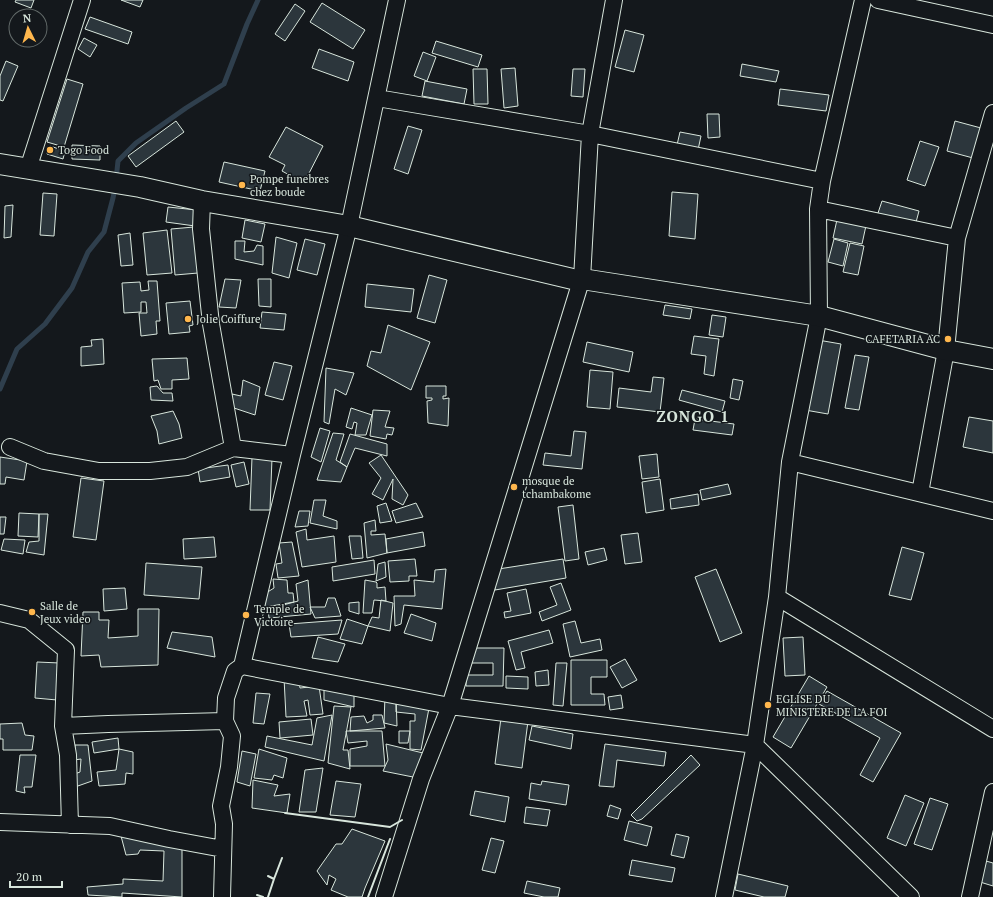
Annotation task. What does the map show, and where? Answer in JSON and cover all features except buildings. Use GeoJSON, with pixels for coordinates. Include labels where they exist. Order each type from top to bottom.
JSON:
{"type":"FeatureCollection","features":[{"type":"Feature","properties":{"kind":"street"},"geometry":{"type":"LineString","coordinates":[[28,169],[82,0]]}},
{"type":"Feature","properties":{"kind":"street"},"geometry":{"type":"LineString","coordinates":[[222,897],[224,824],[221,806],[229,767],[232,736],[225,721],[226,698],[235,671],[242,666],[292,455],[349,226],[397,0]]}},
{"type":"Feature","properties":{"kind":"street"},"geometry":{"type":"LineString","coordinates":[[384,897],[421,779],[450,706],[581,280],[590,134],[614,0]]}},
{"type":"Feature","properties":{"kind":"street"},"geometry":{"type":"LineString","coordinates":[[724,897],[755,745],[777,597],[790,462],[819,316],[818,209],[822,181],[863,0]]}},
{"type":"Feature","properties":{"kind":"street"},"geometry":{"type":"LineString","coordinates":[[878,0],[993,25]]}},
{"type":"Feature","properties":{"kind":"street"},"geometry":{"type":"LineString","coordinates":[[377,98],[590,134],[822,181]]}},
{"type":"Feature","properties":{"kind":"street"},"geometry":{"type":"LineString","coordinates":[[920,493],[946,350],[957,238],[993,113]]}},
{"type":"Feature","properties":{"kind":"street"},"geometry":{"type":"LineString","coordinates":[[0,164],[140,187],[202,200],[349,226],[581,280],[819,316],[946,350],[993,359]]}},
{"type":"Feature","properties":{"kind":"street"},"geometry":{"type":"LineString","coordinates":[[202,200],[201,229],[211,324],[233,448]]}},
{"type":"Feature","properties":{"kind":"street"},"geometry":{"type":"LineString","coordinates":[[818,209],[957,238]]}},
{"type":"Feature","properties":{"kind":"street"},"geometry":{"type":"LineString","coordinates":[[10,447],[44,461],[99,471],[150,471],[187,467],[233,448],[292,455]]}},
{"type":"Feature","properties":{"kind":"street"},"geometry":{"type":"LineString","coordinates":[[790,462],[993,511]]}},
{"type":"Feature","properties":{"kind":"street"},"geometry":{"type":"LineString","coordinates":[[777,597],[993,730]]}},
{"type":"Feature","properties":{"kind":"street"},"geometry":{"type":"LineString","coordinates":[[0,613],[29,620],[66,650],[64,726],[68,755],[70,825]]}},
{"type":"Feature","properties":{"kind":"street"},"geometry":{"type":"LineString","coordinates":[[242,666],[450,706],[755,745],[911,897]]}},
{"type":"Feature","properties":{"kind":"street"},"geometry":{"type":"LineString","coordinates":[[64,726],[225,721]]}},
{"type":"Feature","properties":{"kind":"street"},"geometry":{"type":"LineString","coordinates":[[970,897],[993,792]]}},
{"type":"Feature","properties":{"kind":"street"},"geometry":{"type":"LineString","coordinates":[[0,822],[110,826],[224,849]]}},
{"type":"Feature","properties":{"kind":"waterway"},"geometry":{"type":"LineString","coordinates":[[116,180],[118,161],[136,143],[186,108],[224,84],[258,0]]}},
{"type":"Feature","properties":{"kind":"waterway"},"geometry":{"type":"LineString","coordinates":[[0,389],[17,349],[45,324],[72,288],[88,252],[104,232],[115,188]]}},
{"type":"Feature","properties":{"kind":"wall"},"geometry":{"type":"LineString","coordinates":[[285,813],[390,827],[402,820]]}},
{"type":"Feature","properties":{"kind":"wall"},"geometry":{"type":"LineString","coordinates":[[368,897],[390,839]]}},
{"type":"Feature","properties":{"kind":"wall"},"geometry":{"type":"LineString","coordinates":[[268,876],[274,879],[282,858]]}},
{"type":"Feature","properties":{"kind":"wall"},"geometry":{"type":"LineString","coordinates":[[268,897],[274,879]]}},
{"type":"Feature","properties":{"kind":"wall"},"geometry":{"type":"LineString","coordinates":[[257,895],[263,897]]}},
{"type":"Feature","properties":{"kind":"place","name":"Togo Food"},"geometry":{"type":"Point","coordinates":[50,150]}},
{"type":"Feature","properties":{"kind":"place","name":"Pompe funebres chez boude"},"geometry":{"type":"Point","coordinates":[242,185]}},
{"type":"Feature","properties":{"kind":"place","name":"Jolie Coiffure"},"geometry":{"type":"Point","coordinates":[188,319]}},
{"type":"Feature","properties":{"kind":"place","name":"CAFETARIA AC"},"geometry":{"type":"Point","coordinates":[948,339]}},
{"type":"Feature","properties":{"kind":"place","name":"mosque de tchambakome"},"geometry":{"type":"Point","coordinates":[514,487]}},
{"type":"Feature","properties":{"kind":"place","name":"Salle de Jeux video"},"geometry":{"type":"Point","coordinates":[32,612]}},
{"type":"Feature","properties":{"kind":"place","name":"Temple de Victoire"},"geometry":{"type":"Point","coordinates":[246,615]}},
{"type":"Feature","properties":{"kind":"place","name":"EGLISE DU MINISTERE DE LA FOI"},"geometry":{"type":"Point","coordinates":[768,705]}},
{"type":"Feature","properties":{"kind":"district","name":"ZONGO 1"},"geometry":{"type":"Point","coordinates":[693,417]}}]}
